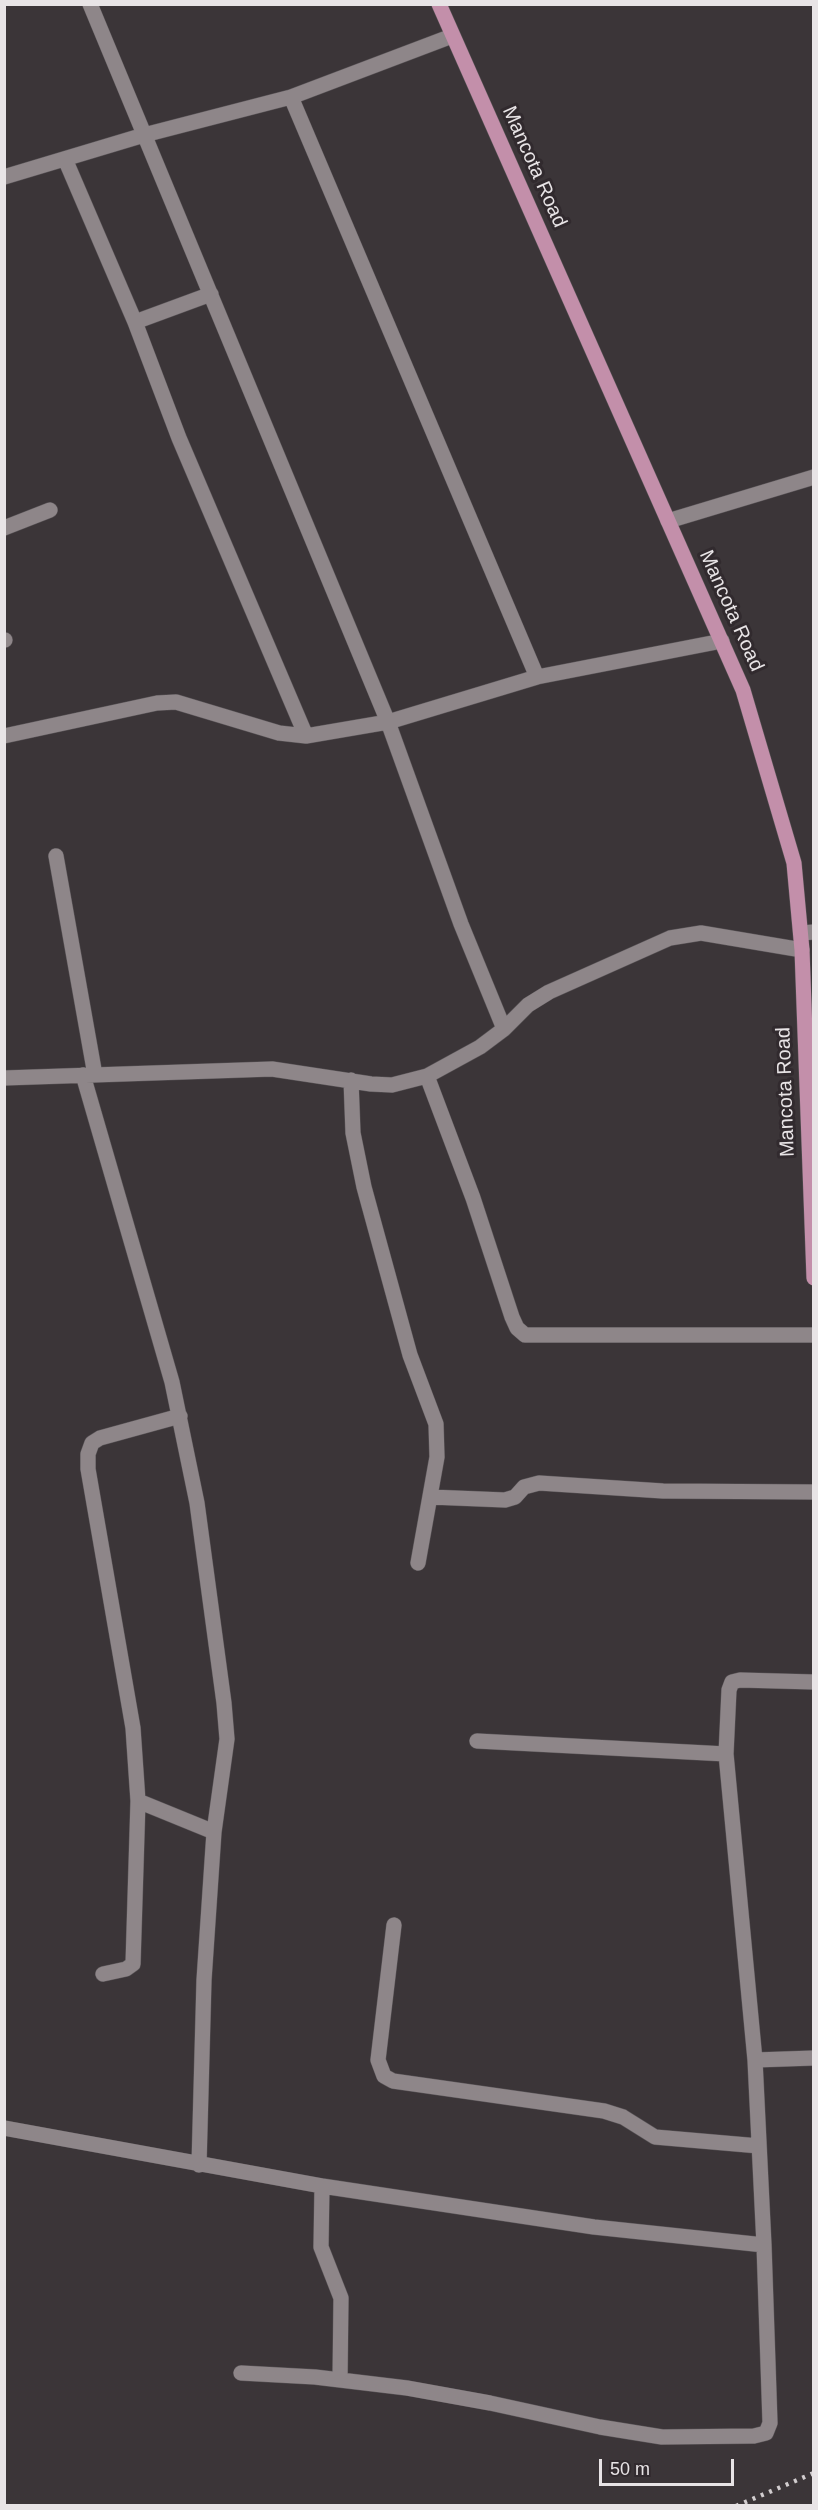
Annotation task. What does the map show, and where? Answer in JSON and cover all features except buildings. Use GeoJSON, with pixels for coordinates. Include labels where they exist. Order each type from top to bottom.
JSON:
{"type":"FeatureCollection","features":[{"type":"Feature","properties":{"kind":"main road","name":"Mancota Road"},"geometry":{"type":"LineString","coordinates":[[439,4],[743,690],[794,864],[807,933],[802,950],[813,1275]]}},
{"type":"Feature","properties":{"kind":"street"},"geometry":{"type":"LineString","coordinates":[[90,4],[388,722],[461,924],[504,1029]]}},
{"type":"Feature","properties":{"kind":"street"},"geometry":{"type":"LineString","coordinates":[[4,177],[144,135],[291,97],[452,36]]}},
{"type":"Feature","properties":{"kind":"street"},"geometry":{"type":"LineString","coordinates":[[291,97],[537,677]]}},
{"type":"Feature","properties":{"kind":"street"},"geometry":{"type":"LineString","coordinates":[[65,159],[135,322],[179,438],[306,736]]}},
{"type":"Feature","properties":{"kind":"street"},"geometry":{"type":"LineString","coordinates":[[135,322],[211,294]]}},
{"type":"Feature","properties":{"kind":"street"},"geometry":{"type":"LineString","coordinates":[[668,521],[813,477]]}},
{"type":"Feature","properties":{"kind":"street"},"geometry":{"type":"LineString","coordinates":[[4,528],[50,510]]}},
{"type":"Feature","properties":{"kind":"street"},"geometry":{"type":"LineString","coordinates":[[4,736],[157,703],[176,702],[193,705],[279,733],[306,736],[388,722],[537,677],[722,641]]}},
{"type":"Feature","properties":{"kind":"street"},"geometry":{"type":"LineString","coordinates":[[56,856],[89,1075],[180,1416],[197,1503],[224,1703],[227,1739],[214,1832],[204,1980],[199,2165]]}},
{"type":"Feature","properties":{"kind":"street"},"geometry":{"type":"LineString","coordinates":[[4,1078],[272,1069],[392,1084],[427,1076],[480,1047],[504,1029],[528,1005],[549,992],[670,938],[701,933],[802,950]]}},
{"type":"Feature","properties":{"kind":"street"},"geometry":{"type":"LineString","coordinates":[[427,1076],[473,1198],[512,1317],[517,1328],[525,1335],[813,1335]]}},
{"type":"Feature","properties":{"kind":"street"},"geometry":{"type":"LineString","coordinates":[[351,1080],[353,1133],[364,1187],[410,1355],[436,1424],[438,1457],[418,1563]]}},
{"type":"Feature","properties":{"kind":"street"},"geometry":{"type":"LineString","coordinates":[[103,1974],[126,1969],[133,1964],[138,1801],[133,1728],[88,1468],[88,1454],[92,1443],[100,1438],[180,1416]]}},
{"type":"Feature","properties":{"kind":"street"},"geometry":{"type":"LineString","coordinates":[[430,1497],[505,1500],[514,1497],[524,1487],[539,1483],[663,1491],[813,1491]]}},
{"type":"Feature","properties":{"kind":"street"},"geometry":{"type":"LineString","coordinates":[[241,2373],[340,2380],[417,2390],[600,2427],[662,2437],[754,2436],[766,2433],[770,2423],[755,2060],[726,1754],[729,1690],[732,1683],[740,1680],[813,1682]]}},
{"type":"Feature","properties":{"kind":"street"},"geometry":{"type":"LineString","coordinates":[[477,1741],[726,1754]]}},
{"type":"Feature","properties":{"kind":"street"},"geometry":{"type":"LineString","coordinates":[[138,1801],[214,1832]]}},
{"type":"Feature","properties":{"kind":"street"},"geometry":{"type":"LineString","coordinates":[[394,1925],[378,2060],[384,2076],[393,2081],[604,2111],[622,2117],[655,2137],[759,2146]]}},
{"type":"Feature","properties":{"kind":"street"},"geometry":{"type":"LineString","coordinates":[[755,2060],[813,2058]]}},
{"type":"Feature","properties":{"kind":"street"},"geometry":{"type":"LineString","coordinates":[[4,2128],[322,2186],[594,2227],[764,2245]]}},
{"type":"Feature","properties":{"kind":"street"},"geometry":{"type":"LineString","coordinates":[[322,2186],[321,2247],[341,2298],[340,2380]]}},
{"type":"Feature","properties":{"kind":"railway"},"geometry":{"type":"LineString","coordinates":[[736,2506],[814,2473]]}}]}
